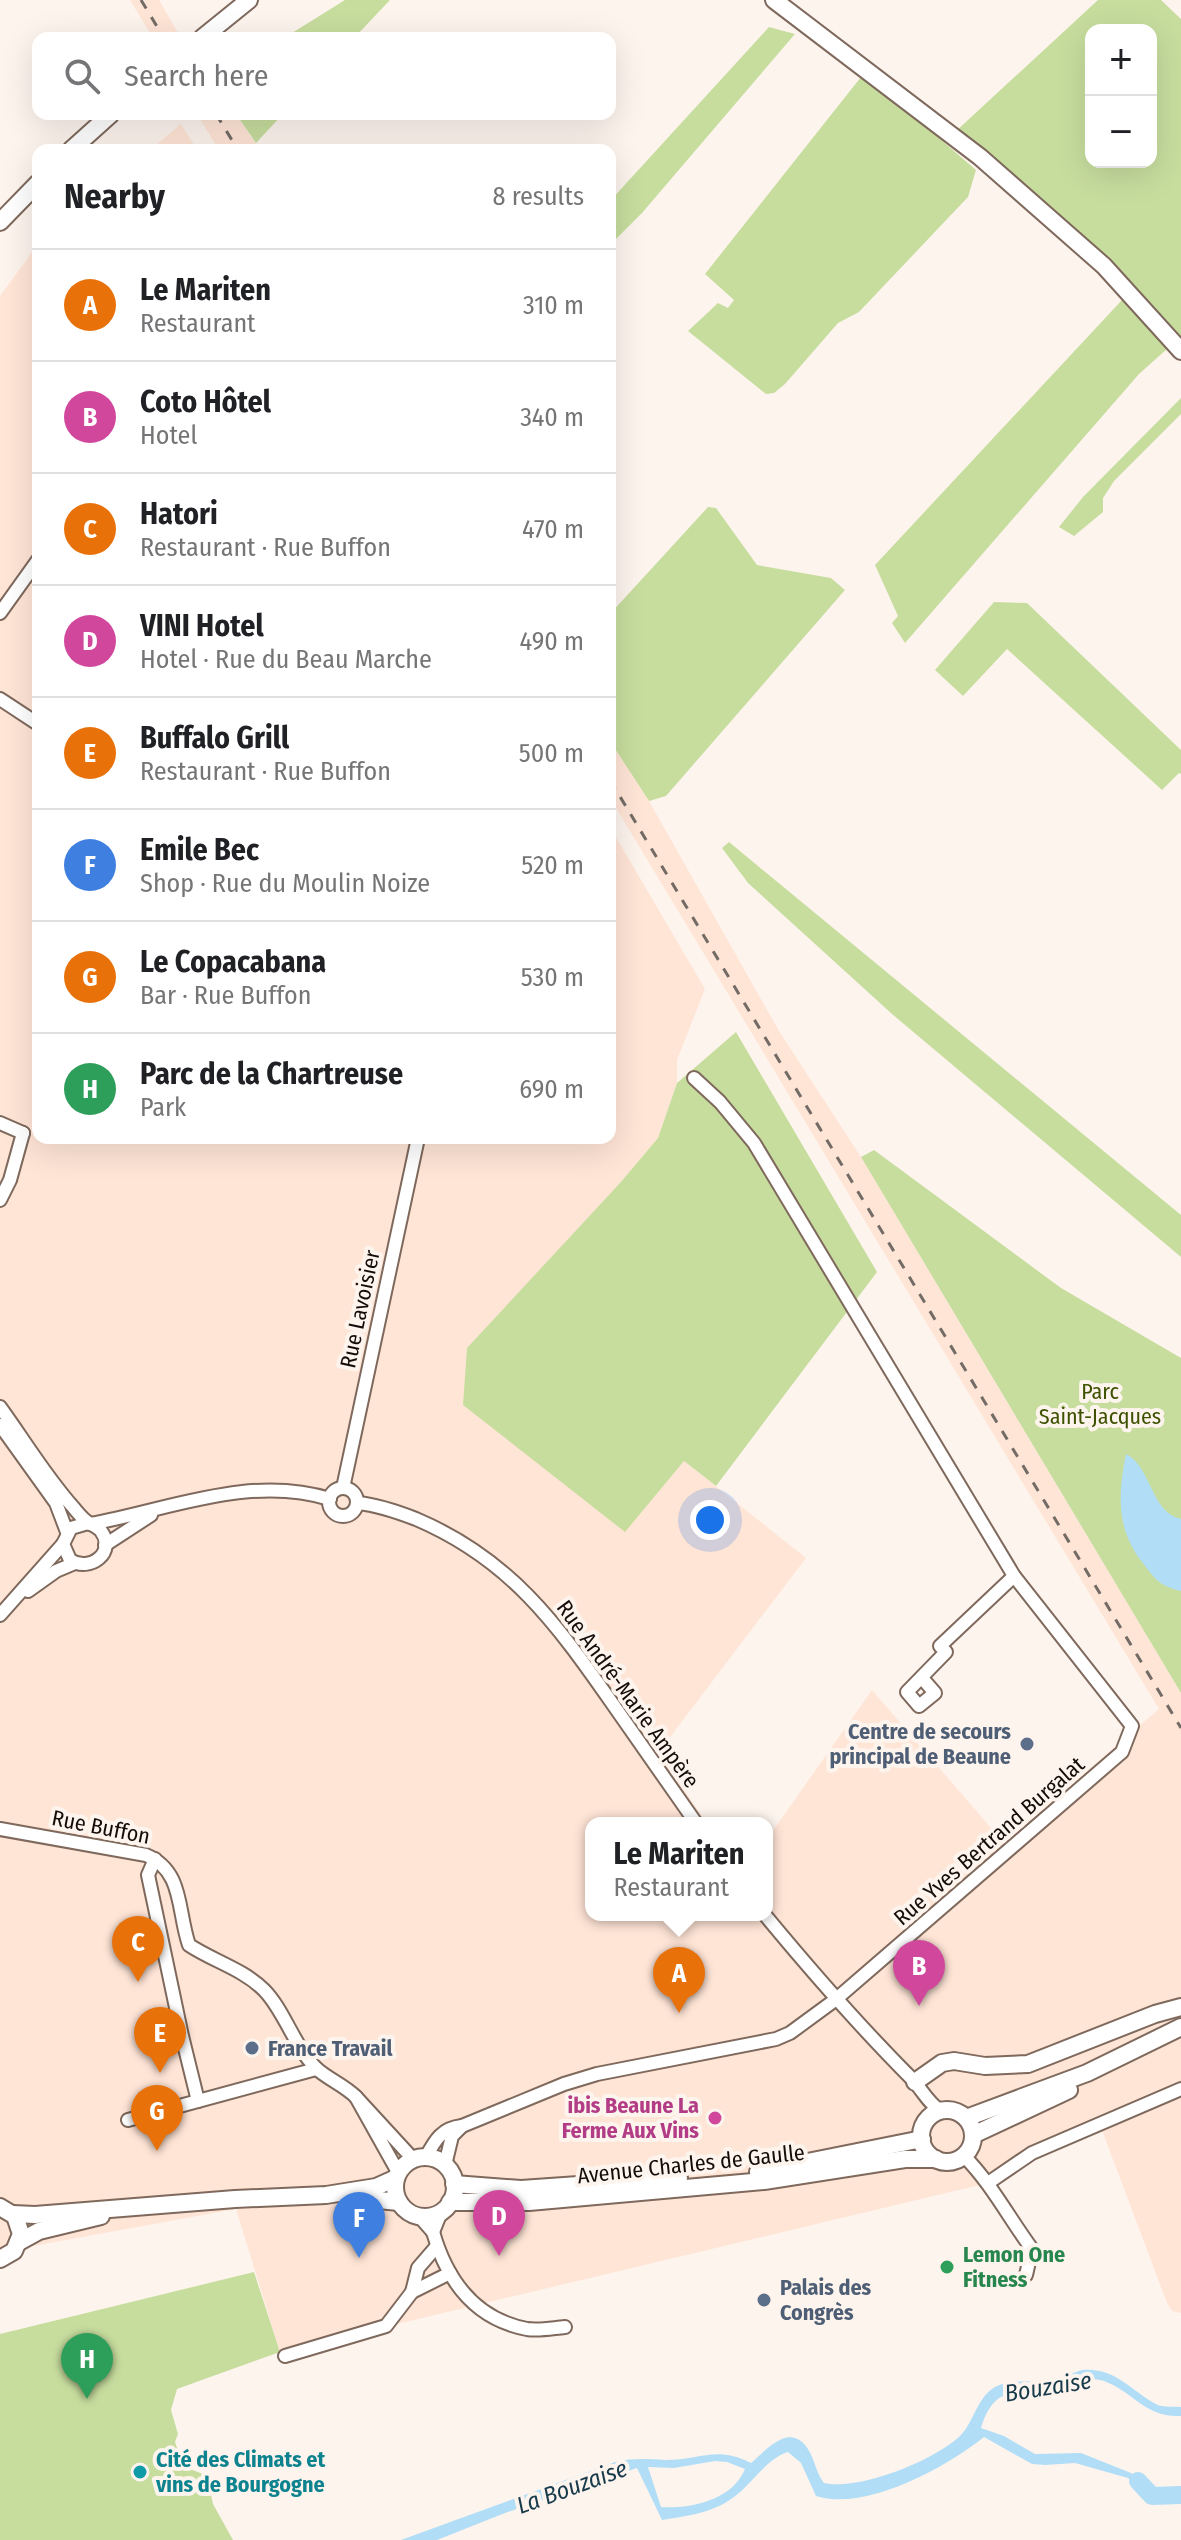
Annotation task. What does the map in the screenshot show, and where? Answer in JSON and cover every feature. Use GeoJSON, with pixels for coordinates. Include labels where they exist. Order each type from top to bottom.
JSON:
{"type":"FeatureCollection","features":[{"type":"Feature","properties":{"kind":"main road"},"geometry":{"type":"LineString","coordinates":[[210,32],[249,0]]}},
{"type":"Feature","properties":{"kind":"main road"},"geometry":{"type":"LineString","coordinates":[[211,32],[260,0]]}},
{"type":"Feature","properties":{"kind":"main road"},"geometry":{"type":"LineString","coordinates":[[774,0],[924,112],[991,167],[1104,266],[1181,351]]}},
{"type":"Feature","properties":{"kind":"main road"},"geometry":{"type":"LineString","coordinates":[[78,144],[104,120]]}},
{"type":"Feature","properties":{"kind":"main road"},"geometry":{"type":"LineString","coordinates":[[0,222],[32,189]]}},
{"type":"Feature","properties":{"kind":"main road"},"geometry":{"type":"LineString","coordinates":[[915,2082],[942,2063],[954,2061],[985,2066],[1028,2064],[1143,2018],[1181,2007]]}},
{"type":"Feature","properties":{"kind":"main road"},"geometry":{"type":"LineString","coordinates":[[966,2118],[1087,2073],[1181,2030]]}},
{"type":"Feature","properties":{"kind":"main road"},"geometry":{"type":"LineString","coordinates":[[973,2135],[1097,2077],[1181,2030]]}},
{"type":"Feature","properties":{"kind":"main road"},"geometry":{"type":"LineString","coordinates":[[936,2159],[929,2154],[922,2131],[928,2118],[941,2111],[959,2113],[966,2118],[973,2135],[964,2156]]}},
{"type":"Feature","properties":{"kind":"main road","name":"Avenue Charles de Gaulle"},"geometry":{"type":"LineString","coordinates":[[454,2184],[521,2189],[753,2173],[922,2139]]}},
{"type":"Feature","properties":{"kind":"main road","name":"Avenue Charles de Gaulle"},"geometry":{"type":"LineString","coordinates":[[419,2216],[426,2217],[446,2207],[764,2181],[905,2159],[950,2162],[964,2156]]}},
{"type":"Feature","properties":{"kind":"main road"},"geometry":{"type":"LineString","coordinates":[[4,2208],[29,2215],[326,2195],[376,2187],[420,2158],[445,2165],[454,2184],[446,2207]]}},
{"type":"Feature","properties":{"kind":"main road"},"geometry":{"type":"LineString","coordinates":[[397,2175],[395,2186],[399,2202],[404,2209],[419,2216]]}},
{"type":"Feature","properties":{"kind":"main road"},"geometry":{"type":"LineString","coordinates":[[326,2195],[399,2202]]}},
{"type":"Feature","properties":{"kind":"main road"},"geometry":{"type":"LineString","coordinates":[[0,2259],[14,2251],[19,2242],[20,2226],[4,2208]]}},
{"type":"Feature","properties":{"kind":"main road"},"geometry":{"type":"LineString","coordinates":[[19,2242],[39,2231],[122,2209]]}},
{"type":"Feature","properties":{"kind":"street"},"geometry":{"type":"LineString","coordinates":[[0,613],[32,568]]}},
{"type":"Feature","properties":{"kind":"street"},"geometry":{"type":"LineString","coordinates":[[0,699],[32,720]]}},
{"type":"Feature","properties":{"kind":"street"},"geometry":{"type":"LineString","coordinates":[[694,1078],[720,1102],[754,1143],[1014,1576],[940,1646],[946,1652],[922,1678]]}},
{"type":"Feature","properties":{"kind":"street"},"geometry":{"type":"LineString","coordinates":[[0,1123],[23,1133],[32,1130]]}},
{"type":"Feature","properties":{"kind":"street"},"geometry":{"type":"LineString","coordinates":[[0,1200],[10,1180],[23,1133]]}},
{"type":"Feature","properties":{"kind":"street","name":"Rue Lavoisier"},"geometry":{"type":"LineString","coordinates":[[343,1488],[417,1144]]}},
{"type":"Feature","properties":{"kind":"street"},"geometry":{"type":"LineString","coordinates":[[0,1407],[65,1497],[89,1524],[103,1534],[105,1545]]}},
{"type":"Feature","properties":{"kind":"street"},"geometry":{"type":"LineString","coordinates":[[0,1425],[56,1503],[67,1555],[75,1563]]}},
{"type":"Feature","properties":{"kind":"street"},"geometry":{"type":"LineString","coordinates":[[330,1499],[335,1491],[343,1488],[352,1491],[358,1503]]}},
{"type":"Feature","properties":{"kind":"street","name":"Rue André-Marie Ampère"},"geometry":{"type":"LineString","coordinates":[[0,1615],[76,1525],[239,1492],[292,1491],[330,1499],[330,1508],[341,1516],[354,1512],[358,1503],[406,1515],[445,1533],[489,1560],[526,1591],[565,1635],[692,1817]]}},
{"type":"Feature","properties":{"kind":"street","name":"Rue André-Marie Ampère"},"geometry":{"type":"LineString","coordinates":[[15,1599],[56,1571],[75,1563],[94,1563],[102,1556],[105,1545],[161,1509]]}},
{"type":"Feature","properties":{"kind":"street","name":"Rue Yves Bertrand Burgalat"},"geometry":{"type":"LineString","coordinates":[[420,2158],[444,2130],[462,2126],[564,2084],[597,2074],[776,2039],[790,2033],[835,2000],[1122,1752],[1132,1726],[1014,1576]]}},
{"type":"Feature","properties":{"kind":"street","name":"Rue Buffon"},"geometry":{"type":"LineString","coordinates":[[0,1829],[155,1859],[171,1874],[189,1945],[248,1976],[266,1992],[316,2069],[341,2083],[420,2158]]}},
{"type":"Feature","properties":{"kind":"street"},"geometry":{"type":"LineString","coordinates":[[155,1859],[148,1875],[198,2101]]}},
{"type":"Feature","properties":{"kind":"street"},"geometry":{"type":"LineString","coordinates":[[770,1921],[835,2000],[941,2111]]}},
{"type":"Feature","properties":{"kind":"street"},"geometry":{"type":"LineString","coordinates":[[128,2120],[316,2069]]}},
{"type":"Feature","properties":{"kind":"street"},"geometry":{"type":"LineString","coordinates":[[988,2183],[1032,2153],[1181,2089]]}},
{"type":"Feature","properties":{"kind":"street","name":"Rue Buffon"},"geometry":{"type":"LineString","coordinates":[[356,2097],[397,2175]]}},
{"type":"Feature","properties":{"kind":"street"},"geometry":{"type":"LineString","coordinates":[[445,2165],[452,2136],[462,2126]]}},
{"type":"Feature","properties":{"kind":"street"},"geometry":{"type":"LineString","coordinates":[[964,2156],[988,2183],[1032,2249],[1026,2275]]}},
{"type":"Feature","properties":{"kind":"street"},"geometry":{"type":"LineString","coordinates":[[433,2232],[446,2207]]}},
{"type":"Feature","properties":{"kind":"street"},"geometry":{"type":"LineString","coordinates":[[419,2216],[433,2232],[462,2293],[491,2317],[529,2330],[565,2327]]}},
{"type":"Feature","properties":{"kind":"street"},"geometry":{"type":"LineString","coordinates":[[412,2292],[418,2268],[437,2246]]}},
{"type":"Feature","properties":{"kind":"street"},"geometry":{"type":"LineString","coordinates":[[285,2356],[386,2326],[412,2292],[447,2267]]}},
{"type":"Feature","properties":{"kind":"shaded area"},"geometry":{"type":"Polygon","coordinates":[[[130,0],[159,0],[178,32],[149,32],[130,0]]]}},
{"type":"Feature","properties":{"kind":"shaded area"},"geometry":{"type":"Polygon","coordinates":[[[201,120],[240,120],[256,144],[215,144],[201,120]]]}},
{"type":"Feature","properties":{"kind":"shaded area"},"geometry":{"type":"Polygon","coordinates":[[[181,124],[193,144],[157,144],[181,124]]]}},
{"type":"Feature","properties":{"kind":"shaded area"},"geometry":{"type":"Polygon","coordinates":[[[32,252],[32,1144],[616,1144],[616,837],[705,989],[677,1060],[677,1083],[658,1138],[620,1183],[625,1531],[684,1461],[806,1558],[658,1753],[703,1817],[585,1817],[585,1921],[773,1921],[773,1830],[872,1690],[1004,1843],[1159,1709],[616,808],[616,750],[649,801],[779,1031],[861,1157],[1181,1693],[1181,2313],[1172,2311],[1167,2303],[1100,2125],[1032,2153],[988,2183],[280,2352],[236,2209],[0,2252],[0,296],[32,252]]]}},
{"type":"Feature","properties":{"kind":"green space"},"geometry":{"type":"Polygon","coordinates":[[[345,0],[390,0],[360,32],[294,32],[345,0]]]}},
{"type":"Feature","properties":{"kind":"green space"},"geometry":{"type":"Polygon","coordinates":[[[1098,0],[1161,0],[1181,19],[1181,343],[955,132],[1098,0]]]}},
{"type":"Feature","properties":{"kind":"green space"},"geometry":{"type":"Polygon","coordinates":[[[769,27],[795,34],[642,213],[616,239],[616,194],[769,27]]]}},
{"type":"Feature","properties":{"kind":"green space"},"geometry":{"type":"Polygon","coordinates":[[[861,77],[902,106],[976,170],[968,197],[859,312],[838,323],[785,384],[774,393],[766,394],[688,331],[718,303],[728,308],[734,300],[705,274],[861,77]]]}},
{"type":"Feature","properties":{"kind":"green space"},"geometry":{"type":"Polygon","coordinates":[[[240,120],[277,120],[256,143],[240,120]]]}},
{"type":"Feature","properties":{"kind":"green space"},"geometry":{"type":"Polygon","coordinates":[[[1122,300],[1167,349],[1139,374],[905,643],[892,623],[898,616],[875,565],[1122,300]]]}},
{"type":"Feature","properties":{"kind":"green space"},"geometry":{"type":"Polygon","coordinates":[[[1181,398],[1181,414],[1114,481],[1103,498],[1103,512],[1074,536],[1059,527],[1083,497],[1181,398]]]}},
{"type":"Feature","properties":{"kind":"green space"},"geometry":{"type":"Polygon","coordinates":[[[708,507],[716,508],[757,565],[831,578],[845,590],[666,796],[649,801],[616,750],[616,607],[708,507]]]}},
{"type":"Feature","properties":{"kind":"green space"},"geometry":{"type":"Polygon","coordinates":[[[994,602],[1027,603],[1181,750],[1181,774],[1162,790],[1007,649],[963,696],[935,670],[994,602]]]}},
{"type":"Feature","properties":{"kind":"green space"},"geometry":{"type":"Polygon","coordinates":[[[729,842],[1181,1215],[1181,1257],[892,1014],[748,883],[722,848],[729,842]]]}},
{"type":"Feature","properties":{"kind":"green space"},"geometry":{"type":"Polygon","coordinates":[[[736,1032],[877,1272],[716,1486],[684,1461],[625,1532],[463,1405],[467,1348],[658,1138],[677,1083],[736,1032]]]}},
{"type":"Feature","properties":{"kind":"green space","name":"Parc Saint-Jacques"},"geometry":{"type":"Polygon","coordinates":[[[874,1150],[1061,1288],[1181,1358],[1181,1693],[861,1157],[874,1150]]]}},
{"type":"Feature","properties":{"kind":"green space"},"geometry":{"type":"Polygon","coordinates":[[[254,2272],[280,2352],[177,2389],[171,2410],[178,2434],[176,2446],[190,2469],[203,2474],[208,2480],[213,2504],[233,2540],[0,2540],[0,2334],[254,2272]]]}},
{"type":"Feature","properties":{"kind":"water"},"geometry":{"type":"Polygon","coordinates":[[[1126,1454],[1135,1460],[1163,1508],[1181,1519],[1181,1591],[1154,1578],[1127,1537],[1121,1510],[1121,1483],[1126,1454]]]}},
{"type":"Feature","properties":{"kind":"water","name":"Bouzaise"},"geometry":{"type":"Polygon","coordinates":[[[1082,2370],[1113,2376],[1158,2405],[1181,2407],[1181,2416],[1158,2413],[1114,2386],[1091,2379],[1056,2389],[1002,2396],[994,2402],[981,2428],[1004,2436],[1035,2454],[1081,2453],[1126,2471],[1138,2476],[1157,2495],[1158,2500],[1149,2497],[1128,2478],[1075,2463],[1032,2464],[984,2437],[928,2473],[858,2498],[816,2496],[801,2463],[788,2452],[766,2465],[741,2492],[726,2502],[690,2515],[662,2520],[637,2468],[437,2540],[401,2540],[615,2462],[718,2454],[751,2463],[771,2445],[786,2438],[801,2441],[808,2449],[824,2483],[839,2484],[876,2478],[916,2463],[949,2445],[961,2435],[987,2394],[999,2385],[1053,2380],[1082,2370]],[[727,2462],[674,2468],[648,2467],[661,2507],[698,2504],[721,2495],[739,2480],[745,2469],[727,2462]]]}},
{"type":"Feature","properties":{"kind":"waterway","name":"La Bouzaise"},"geometry":{"type":"LineString","coordinates":[[1138,2481],[1152,2496],[1181,2495]]}},
{"type":"Feature","properties":{"kind":"railway"},"geometry":{"type":"LineString","coordinates":[[141,0],[160,32]]}},
{"type":"Feature","properties":{"kind":"railway"},"geometry":{"type":"LineString","coordinates":[[220,120],[234,144]]}},
{"type":"Feature","properties":{"kind":"railway"},"geometry":{"type":"LineString","coordinates":[[616,790],[1181,1728]]}},
{"type":"Feature","properties":{"kind":"place","name":"Centre de secours principal de Beaune"},"geometry":{"type":"Point","coordinates":[1027,1744]}},
{"type":"Feature","properties":{"kind":"place","name":"Hatori"},"geometry":{"type":"Point","coordinates":[138,1982]}},
{"type":"Feature","properties":{"kind":"place","name":"Coto Hôtel"},"geometry":{"type":"Point","coordinates":[919,2006]}},
{"type":"Feature","properties":{"kind":"place","name":"Le Mariten"},"geometry":{"type":"Point","coordinates":[679,2013]}},
{"type":"Feature","properties":{"kind":"place","name":"France Travail"},"geometry":{"type":"Point","coordinates":[252,2048]}},
{"type":"Feature","properties":{"kind":"place","name":"Buffalo Grill"},"geometry":{"type":"Point","coordinates":[160,2073]}},
{"type":"Feature","properties":{"kind":"place","name":"ibis Beaune La Ferme Aux Vins"},"geometry":{"type":"Point","coordinates":[715,2118]}},
{"type":"Feature","properties":{"kind":"place","name":"Le Copacabana"},"geometry":{"type":"Point","coordinates":[157,2151]}},
{"type":"Feature","properties":{"kind":"place","name":"VINI Hotel"},"geometry":{"type":"Point","coordinates":[499,2256]}},
{"type":"Feature","properties":{"kind":"place","name":"Emile Bec"},"geometry":{"type":"Point","coordinates":[359,2258]}},
{"type":"Feature","properties":{"kind":"place","name":"Lemon One Fitness"},"geometry":{"type":"Point","coordinates":[947,2267]}},
{"type":"Feature","properties":{"kind":"place","name":"Palais des Congrès"},"geometry":{"type":"Point","coordinates":[764,2300]}},
{"type":"Feature","properties":{"kind":"place","name":"Parc de la Chartreuse"},"geometry":{"type":"Point","coordinates":[87,2399]}},
{"type":"Feature","properties":{"kind":"place","name":"Cité des Climats et vins de Bourgogne"},"geometry":{"type":"Point","coordinates":[140,2472]}}]}
